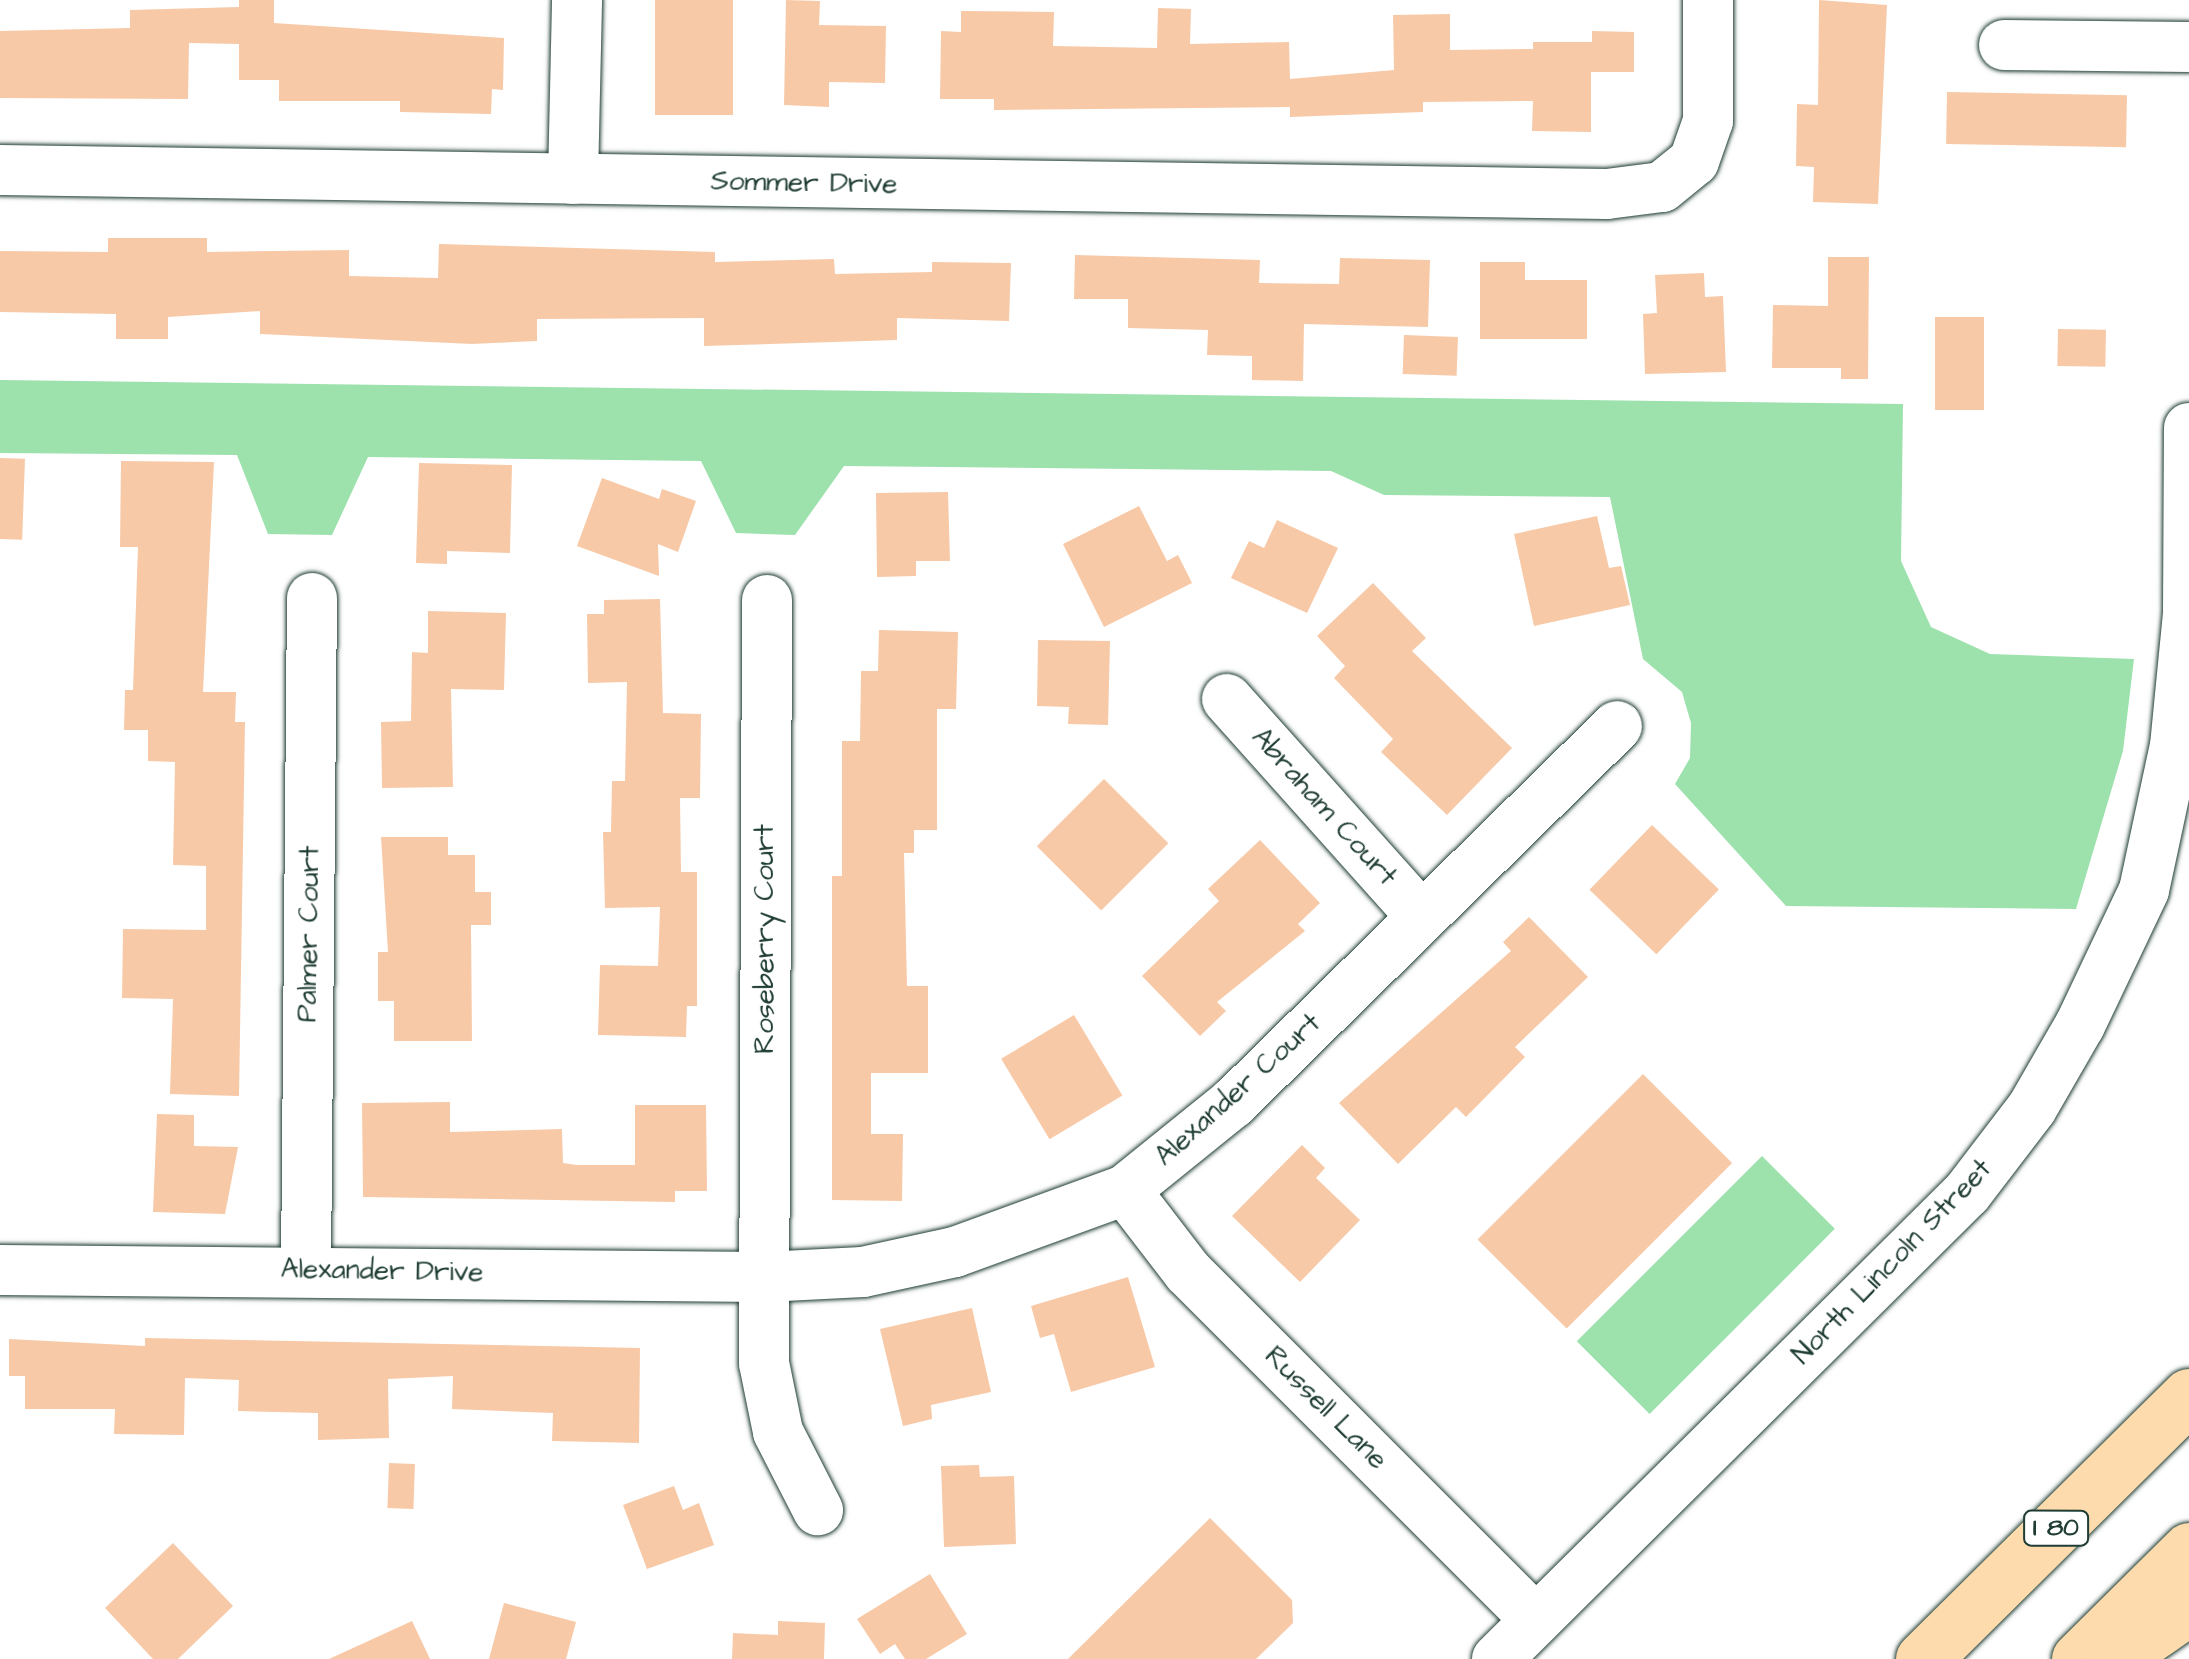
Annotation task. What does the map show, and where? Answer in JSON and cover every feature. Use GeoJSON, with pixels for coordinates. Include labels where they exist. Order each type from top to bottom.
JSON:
{"type":"FeatureCollection","features":[{"type":"Feature","properties":{"kind":"highway","name":"I 80"},"geometry":{"type":"LineString","coordinates":[[1923,1659],[2189,1396]]}},
{"type":"Feature","properties":{"kind":"highway"},"geometry":{"type":"LineString","coordinates":[[2078,1659],[2189,1550]]}},
{"type":"Feature","properties":{"kind":"highway"},"geometry":{"type":"LineString","coordinates":[[2114,1659],[2189,1607]]}},
{"type":"Feature","properties":{"kind":"street"},"geometry":{"type":"LineString","coordinates":[[573,178],[577,0]]}},
{"type":"Feature","properties":{"kind":"street","name":"Sommer Drive"},"geometry":{"type":"LineString","coordinates":[[0,170],[1608,194],[1662,188],[1694,162],[1708,121],[1708,0]]}},
{"type":"Feature","properties":{"kind":"street"},"geometry":{"type":"LineString","coordinates":[[2004,45],[2189,47]]}},
{"type":"Feature","properties":{"kind":"street","name":"North Lincoln Street"},"geometry":{"type":"LineString","coordinates":[[1497,1659],[1966,1193],[2032,1108],[2080,1025],[2144,890],[2175,746],[2188,614],[2189,428]]}},
{"type":"Feature","properties":{"kind":"street","name":"Palmer Court"},"geometry":{"type":"LineString","coordinates":[[306,1270],[312,598]]}},
{"type":"Feature","properties":{"kind":"street","name":"Roseberry Court"},"geometry":{"type":"LineString","coordinates":[[767,600],[764,1363],[778,1432],[818,1510]]}},
{"type":"Feature","properties":{"kind":"street","name":"Abraham Court"},"geometry":{"type":"LineString","coordinates":[[1227,699],[1421,916]]}},
{"type":"Feature","properties":{"kind":"street","name":"Alexander Court"},"geometry":{"type":"LineString","coordinates":[[764,1277],[863,1272],[956,1252],[1126,1190],[1233,1103],[1617,726]]}},
{"type":"Feature","properties":{"kind":"street","name":"Russell Lane"},"geometry":{"type":"LineString","coordinates":[[1126,1190],[1188,1272],[1536,1620]]}},
{"type":"Feature","properties":{"kind":"street","name":"Alexander Drive"},"geometry":{"type":"LineString","coordinates":[[0,1270],[764,1277]]}},
{"type":"Feature","properties":{"kind":"green space"},"geometry":{"type":"Polygon","coordinates":[[[0,380],[1903,404],[1901,561],[1931,627],[1990,654],[2134,659],[2123,751],[2076,909],[1786,906],[1675,784],[1690,758],[1691,723],[1682,692],[1643,659],[1610,497],[1384,495],[1331,471],[844,466],[795,535],[736,533],[701,461],[368,457],[332,535],[268,534],[237,455],[0,453],[0,380]]]}},
{"type":"Feature","properties":{"kind":"green space"},"geometry":{"type":"Polygon","coordinates":[[[1762,1156],[1835,1229],[1650,1414],[1577,1341],[1762,1156]]]}},
{"type":"Feature","properties":{"kind":"building"},"geometry":{"type":"Polygon","coordinates":[[[239,0],[274,0],[274,23],[504,38],[503,90],[492,89],[491,114],[400,112],[400,101],[279,101],[279,80],[239,80],[239,44],[189,43],[188,99],[0,98],[0,31],[130,28],[130,10],[239,7],[239,0]]]}},
{"type":"Feature","properties":{"kind":"building"},"geometry":{"type":"Polygon","coordinates":[[[655,0],[733,0],[733,115],[655,115],[655,0]]]}},
{"type":"Feature","properties":{"kind":"building"},"geometry":{"type":"Polygon","coordinates":[[[786,0],[820,1],[819,25],[886,26],[885,83],[829,82],[829,107],[784,105],[786,0]]]}},
{"type":"Feature","properties":{"kind":"building"},"geometry":{"type":"Polygon","coordinates":[[[1819,0],[1887,5],[1878,204],[1813,202],[1814,167],[1796,166],[1797,104],[1818,105],[1819,0]]]}},
{"type":"Feature","properties":{"kind":"building"},"geometry":{"type":"Polygon","coordinates":[[[1158,8],[1191,9],[1190,44],[1289,42],[1290,79],[1394,70],[1393,15],[1450,14],[1450,50],[1533,49],[1533,42],[1592,42],[1592,31],[1634,32],[1634,72],[1591,72],[1591,132],[1532,131],[1533,101],[1423,102],[1423,112],[1290,117],[1290,107],[994,110],[994,99],[940,99],[941,31],[961,32],[961,11],[1054,12],[1053,46],[1157,48],[1158,8]]]}},
{"type":"Feature","properties":{"kind":"building"},"geometry":{"type":"Polygon","coordinates":[[[1947,92],[2127,95],[2126,147],[1946,144],[1947,92]]]}},
{"type":"Feature","properties":{"kind":"building"},"geometry":{"type":"Polygon","coordinates":[[[108,238],[207,238],[207,252],[349,250],[349,276],[438,278],[439,244],[715,252],[715,262],[834,259],[835,274],[932,272],[932,262],[1011,263],[1009,321],[897,318],[897,340],[704,346],[704,318],[537,319],[537,341],[472,344],[260,334],[260,311],[168,317],[168,339],[116,339],[116,314],[0,312],[0,251],[108,252],[108,238]]]}},
{"type":"Feature","properties":{"kind":"building"},"geometry":{"type":"Polygon","coordinates":[[[1075,255],[1260,260],[1259,283],[1339,284],[1340,258],[1430,260],[1428,327],[1304,324],[1303,381],[1252,380],[1252,356],[1207,355],[1208,330],[1128,328],[1128,299],[1074,299],[1075,255]]]}},
{"type":"Feature","properties":{"kind":"building"},"geometry":{"type":"Polygon","coordinates":[[[1828,257],[1869,257],[1868,379],[1841,379],[1841,368],[1772,368],[1773,305],[1828,306],[1828,257]]]}},
{"type":"Feature","properties":{"kind":"building"},"geometry":{"type":"Polygon","coordinates":[[[1480,262],[1525,262],[1525,280],[1587,280],[1587,339],[1480,339],[1480,262]]]}},
{"type":"Feature","properties":{"kind":"building"},"geometry":{"type":"Polygon","coordinates":[[[1704,273],[1705,297],[1723,296],[1726,372],[1645,374],[1643,314],[1657,313],[1655,275],[1704,273]]]}},
{"type":"Feature","properties":{"kind":"building"},"geometry":{"type":"Polygon","coordinates":[[[1935,317],[1984,317],[1984,410],[1935,410],[1935,317]]]}},
{"type":"Feature","properties":{"kind":"building"},"geometry":{"type":"Polygon","coordinates":[[[2058,329],[2106,330],[2105,367],[2057,366],[2058,329]]]}},
{"type":"Feature","properties":{"kind":"building"},"geometry":{"type":"Polygon","coordinates":[[[1404,335],[1458,337],[1457,376],[1403,374],[1404,335]]]}},
{"type":"Feature","properties":{"kind":"building"},"geometry":{"type":"Polygon","coordinates":[[[0,458],[25,459],[22,540],[0,539],[0,458]]]}},
{"type":"Feature","properties":{"kind":"building"},"geometry":{"type":"Polygon","coordinates":[[[121,461],[214,462],[203,692],[236,692],[235,722],[245,722],[239,1096],[170,1094],[173,999],[122,998],[123,929],[206,930],[206,866],[173,865],[175,762],[148,761],[148,730],[124,730],[125,690],[133,690],[138,547],[120,547],[121,461]]]}},
{"type":"Feature","properties":{"kind":"building"},"geometry":{"type":"Polygon","coordinates":[[[419,463],[512,465],[510,553],[447,551],[447,564],[416,563],[419,463]]]}},
{"type":"Feature","properties":{"kind":"building"},"geometry":{"type":"Polygon","coordinates":[[[602,478],[659,499],[662,489],[696,501],[678,552],[658,544],[659,576],[577,546],[602,478]]]}},
{"type":"Feature","properties":{"kind":"building"},"geometry":{"type":"Polygon","coordinates":[[[948,492],[950,561],[916,561],[916,576],[877,577],[876,493],[948,492]]]}},
{"type":"Feature","properties":{"kind":"building"},"geometry":{"type":"Polygon","coordinates":[[[1139,506],[1167,561],[1178,555],[1192,583],[1104,627],[1063,544],[1139,506]]]}},
{"type":"Feature","properties":{"kind":"building"},"geometry":{"type":"Polygon","coordinates":[[[1597,516],[1609,568],[1621,566],[1630,605],[1534,626],[1514,534],[1597,516]]]}},
{"type":"Feature","properties":{"kind":"building"},"geometry":{"type":"Polygon","coordinates":[[[1277,520],[1338,548],[1307,613],[1231,578],[1249,541],[1264,548],[1277,520]]]}},
{"type":"Feature","properties":{"kind":"building"},"geometry":{"type":"Polygon","coordinates":[[[1373,583],[1426,638],[1412,651],[1512,748],[1447,815],[1381,752],[1393,739],[1334,678],[1345,666],[1317,636],[1373,583]]]}},
{"type":"Feature","properties":{"kind":"building"},"geometry":{"type":"Polygon","coordinates":[[[660,599],[663,713],[701,714],[700,798],[680,798],[681,872],[697,872],[697,1006],[687,1006],[686,1037],[598,1035],[600,965],[658,966],[660,907],[605,908],[603,832],[611,832],[612,781],[625,781],[627,682],[588,683],[587,614],[604,614],[604,600],[660,599]]]}},
{"type":"Feature","properties":{"kind":"building"},"geometry":{"type":"Polygon","coordinates":[[[428,611],[506,613],[504,690],[451,689],[453,787],[382,788],[381,722],[411,721],[412,652],[428,653],[428,611]]]}},
{"type":"Feature","properties":{"kind":"building"},"geometry":{"type":"Polygon","coordinates":[[[879,630],[958,632],[956,709],[937,709],[937,830],[914,830],[914,853],[904,853],[907,986],[928,986],[928,1073],[871,1073],[871,1134],[903,1134],[902,1201],[832,1200],[832,876],[842,876],[842,741],[860,741],[861,671],[878,671],[879,630]]]}},
{"type":"Feature","properties":{"kind":"building"},"geometry":{"type":"Polygon","coordinates":[[[1038,640],[1110,641],[1108,725],[1068,724],[1069,707],[1037,706],[1038,640]]]}},
{"type":"Feature","properties":{"kind":"building"},"geometry":{"type":"Polygon","coordinates":[[[1104,779],[1168,843],[1101,911],[1037,846],[1104,779]]]}},
{"type":"Feature","properties":{"kind":"building"},"geometry":{"type":"Polygon","coordinates":[[[1652,825],[1719,890],[1656,954],[1589,890],[1652,825]]]}},
{"type":"Feature","properties":{"kind":"building"},"geometry":{"type":"Polygon","coordinates":[[[381,837],[448,837],[448,855],[475,855],[475,892],[491,892],[491,925],[471,925],[472,1041],[394,1041],[394,1001],[378,1001],[378,952],[388,952],[381,837]]]}},
{"type":"Feature","properties":{"kind":"building"},"geometry":{"type":"Polygon","coordinates":[[[1260,840],[1320,903],[1298,924],[1305,931],[1217,1002],[1226,1011],[1200,1036],[1142,976],[1219,901],[1208,889],[1260,840]]]}},
{"type":"Feature","properties":{"kind":"building"},"geometry":{"type":"Polygon","coordinates":[[[1529,917],[1588,977],[1515,1047],[1525,1057],[1466,1117],[1456,1107],[1398,1164],[1339,1103],[1511,951],[1503,942],[1529,917]]]}},
{"type":"Feature","properties":{"kind":"building"},"geometry":{"type":"Polygon","coordinates":[[[1074,1015],[1122,1096],[1050,1139],[1001,1059],[1074,1015]]]}},
{"type":"Feature","properties":{"kind":"building"},"geometry":{"type":"Polygon","coordinates":[[[1643,1074],[1732,1163],[1567,1329],[1478,1239],[1643,1074]]]}},
{"type":"Feature","properties":{"kind":"building"},"geometry":{"type":"Polygon","coordinates":[[[450,1102],[450,1132],[562,1129],[563,1163],[577,1165],[635,1165],[635,1105],[706,1105],[707,1191],[675,1191],[675,1202],[363,1197],[362,1103],[450,1102]]]}},
{"type":"Feature","properties":{"kind":"building"},"geometry":{"type":"Polygon","coordinates":[[[157,1114],[194,1115],[194,1146],[238,1147],[225,1214],[153,1212],[157,1114]]]}},
{"type":"Feature","properties":{"kind":"building"},"geometry":{"type":"Polygon","coordinates":[[[1302,1145],[1325,1168],[1316,1178],[1360,1220],[1300,1282],[1232,1216],[1302,1145]]]}},
{"type":"Feature","properties":{"kind":"building"},"geometry":{"type":"Polygon","coordinates":[[[1128,1277],[1155,1367],[1071,1392],[1054,1334],[1040,1338],[1031,1306],[1128,1277]]]}},
{"type":"Feature","properties":{"kind":"building"},"geometry":{"type":"Polygon","coordinates":[[[972,1308],[991,1392],[931,1405],[932,1419],[903,1426],[880,1329],[972,1308]]]}},
{"type":"Feature","properties":{"kind":"building"},"geometry":{"type":"Polygon","coordinates":[[[145,1338],[640,1348],[639,1443],[552,1441],[553,1413],[452,1409],[453,1376],[388,1379],[389,1438],[318,1440],[318,1413],[238,1411],[239,1380],[185,1378],[184,1435],[114,1434],[115,1409],[25,1409],[25,1376],[9,1376],[9,1339],[145,1346],[145,1338]]]}},
{"type":"Feature","properties":{"kind":"building"},"geometry":{"type":"Polygon","coordinates":[[[389,1463],[415,1464],[413,1509],[387,1508],[389,1463]]]}},
{"type":"Feature","properties":{"kind":"building"},"geometry":{"type":"Polygon","coordinates":[[[979,1465],[980,1477],[1014,1476],[1016,1544],[944,1547],[941,1466],[979,1465]]]}},
{"type":"Feature","properties":{"kind":"building"},"geometry":{"type":"Polygon","coordinates":[[[674,1486],[683,1510],[699,1503],[714,1545],[647,1569],[623,1505],[674,1486]]]}},
{"type":"Feature","properties":{"kind":"building"},"geometry":{"type":"Polygon","coordinates":[[[1210,1518],[1292,1600],[1293,1623],[1256,1659],[1068,1659],[1210,1518]]]}},
{"type":"Feature","properties":{"kind":"building"},"geometry":{"type":"Polygon","coordinates":[[[173,1543],[233,1606],[178,1659],[153,1659],[105,1608],[173,1543]]]}},
{"type":"Feature","properties":{"kind":"building"},"geometry":{"type":"Polygon","coordinates":[[[930,1574],[967,1634],[926,1659],[905,1659],[895,1644],[880,1654],[857,1619],[930,1574]]]}},
{"type":"Feature","properties":{"kind":"building"},"geometry":{"type":"Polygon","coordinates":[[[504,1603],[576,1622],[566,1659],[489,1659],[504,1603]]]}},
{"type":"Feature","properties":{"kind":"building"},"geometry":{"type":"Polygon","coordinates":[[[412,1621],[430,1659],[329,1659],[412,1621]]]}},
{"type":"Feature","properties":{"kind":"building"},"geometry":{"type":"Polygon","coordinates":[[[778,1621],[825,1623],[824,1659],[732,1659],[733,1633],[778,1635],[778,1621]]]}}]}
